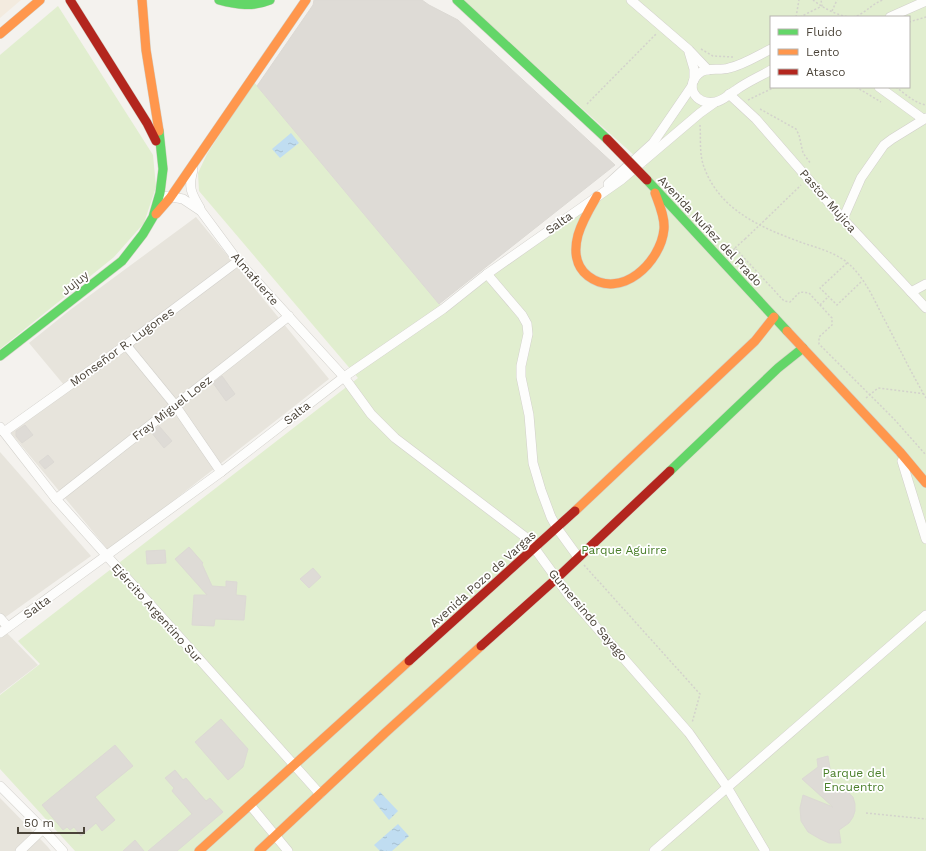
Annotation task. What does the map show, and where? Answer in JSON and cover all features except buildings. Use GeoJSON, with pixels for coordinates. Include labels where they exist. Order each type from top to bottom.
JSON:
{"type":"FeatureCollection","features":[{"type":"Feature","properties":{"kind":"main road"},"geometry":{"type":"LineString","coordinates":[[0,34],[40,0]]}},
{"type":"Feature","properties":{"kind":"main road"},"geometry":{"type":"LineString","coordinates":[[70,0],[147,123],[161,150]]}},
{"type":"Feature","properties":{"kind":"main road"},"geometry":{"type":"LineString","coordinates":[[142,0],[146,50],[159,128],[163,169],[160,193],[153,217]]}},
{"type":"Feature","properties":{"kind":"main road"},"geometry":{"type":"LineString","coordinates":[[219,0],[244,6],[270,0]]}},
{"type":"Feature","properties":{"kind":"main road"},"geometry":{"type":"LineString","coordinates":[[153,217],[170,198],[306,0]]}},
{"type":"Feature","properties":{"kind":"main road","name":"Avenida Nuñez del Prado"},"geometry":{"type":"LineString","coordinates":[[452,0],[465,7]]}},
{"type":"Feature","properties":{"kind":"main road","name":"Avenida Nuñez del Prado"},"geometry":{"type":"LineString","coordinates":[[457,0],[607,139],[900,452],[926,483]]}},
{"type":"Feature","properties":{"kind":"main road"},"geometry":{"type":"LineString","coordinates":[[596,196],[580,227],[577,239],[576,260],[581,270],[595,282],[604,284],[625,281],[642,272],[648,266],[657,255],[662,242],[664,229],[660,207],[649,183]]}},
{"type":"Feature","properties":{"kind":"main road","name":"Jujuy"},"geometry":{"type":"LineString","coordinates":[[0,356],[122,261],[143,234],[153,217]]}},
{"type":"Feature","properties":{"kind":"main road","name":"Avenida Pozo de Vargas"},"geometry":{"type":"LineString","coordinates":[[199,851],[557,528],[755,341],[774,317]]}},
{"type":"Feature","properties":{"kind":"main road"},"geometry":{"type":"LineString","coordinates":[[259,851],[557,578],[778,368],[803,348]]}},
{"type":"Feature","properties":{"kind":"street"},"geometry":{"type":"LineString","coordinates":[[631,0],[689,50],[708,70]]}},
{"type":"Feature","properties":{"kind":"street"},"geometry":{"type":"LineString","coordinates":[[892,16],[926,1]]}},
{"type":"Feature","properties":{"kind":"street"},"geometry":{"type":"LineString","coordinates":[[689,50],[694,69],[693,94],[696,98],[714,103]]}},
{"type":"Feature","properties":{"kind":"street"},"geometry":{"type":"LineString","coordinates":[[596,196],[653,143],[700,74],[708,70],[729,68],[770,50]]}},
{"type":"Feature","properties":{"kind":"street"},"geometry":{"type":"LineString","coordinates":[[596,196],[621,180],[700,113],[714,103],[722,100],[733,91],[770,71]]}},
{"type":"Feature","properties":{"kind":"street"},"geometry":{"type":"LineString","coordinates":[[843,219],[861,178],[884,145],[925,118],[880,88]]}},
{"type":"Feature","properties":{"kind":"street","name":"Pastor Mujica"},"geometry":{"type":"LineString","coordinates":[[733,91],[843,219],[926,308]]}},
{"type":"Feature","properties":{"kind":"street"},"geometry":{"type":"LineString","coordinates":[[196,160],[190,184],[191,192],[201,211]]}},
{"type":"Feature","properties":{"kind":"street","name":"Almafuerte"},"geometry":{"type":"LineString","coordinates":[[160,193],[170,198],[183,199],[201,211],[238,261],[344,378]]}},
{"type":"Feature","properties":{"kind":"street","name":"Salta"},"geometry":{"type":"LineString","coordinates":[[0,633],[221,472],[344,378],[443,308],[487,274],[596,196]]}},
{"type":"Feature","properties":{"kind":"street","name":"Monseñor R. Lugones"},"geometry":{"type":"LineString","coordinates":[[2,430],[126,345],[238,261]]}},
{"type":"Feature","properties":{"kind":"street"},"geometry":{"type":"LineString","coordinates":[[487,274],[522,315],[527,324],[528,334],[521,366],[521,377],[529,415],[531,451],[541,490],[557,528],[578,557]]}},
{"type":"Feature","properties":{"kind":"street"},"geometry":{"type":"LineString","coordinates":[[911,292],[926,284]]}},
{"type":"Feature","properties":{"kind":"street","name":"Fray Miguel Loez"},"geometry":{"type":"LineString","coordinates":[[56,499],[288,316]]}},
{"type":"Feature","properties":{"kind":"street"},"geometry":{"type":"LineString","coordinates":[[126,345],[176,405],[221,472]]}},
{"type":"Feature","properties":{"kind":"street","name":"Gumersindo Sayago"},"geometry":{"type":"LineString","coordinates":[[344,378],[371,414],[395,438],[524,536],[535,548],[570,597],[689,733],[727,787],[765,851]]}},
{"type":"Feature","properties":{"kind":"street","name":"Ejército Argentino Sur"},"geometry":{"type":"LineString","coordinates":[[2,430],[56,499],[320,794]]}},
{"type":"Feature","properties":{"kind":"street"},"geometry":{"type":"LineString","coordinates":[[900,452],[926,539]]}},
{"type":"Feature","properties":{"kind":"street"},"geometry":{"type":"LineString","coordinates":[[654,851],[926,615]]}},
{"type":"Feature","properties":{"kind":"street"},"geometry":{"type":"LineString","coordinates":[[0,618],[8,628]]}},
{"type":"Feature","properties":{"kind":"street"},"geometry":{"type":"LineString","coordinates":[[0,786],[43,829],[62,851]]}},
{"type":"Feature","properties":{"kind":"street"},"geometry":{"type":"LineString","coordinates":[[250,805],[288,851]]}},
{"type":"Feature","properties":{"kind":"street"},"geometry":{"type":"LineString","coordinates":[[20,851],[43,829]]}},
{"type":"Feature","properties":{"kind":"path"},"geometry":{"type":"LineString","coordinates":[[796,16],[799,0]]}},
{"type":"Feature","properties":{"kind":"path"},"geometry":{"type":"LineString","coordinates":[[813,0],[842,16]]}},
{"type":"Feature","properties":{"kind":"path"},"geometry":{"type":"LineString","coordinates":[[821,0],[822,6]]}},
{"type":"Feature","properties":{"kind":"path"},"geometry":{"type":"LineString","coordinates":[[832,11],[837,0]]}},
{"type":"Feature","properties":{"kind":"path"},"geometry":{"type":"LineString","coordinates":[[858,16],[875,3],[883,0]]}},
{"type":"Feature","properties":{"kind":"path"},"geometry":{"type":"LineString","coordinates":[[802,16],[822,6]]}},
{"type":"Feature","properties":{"kind":"path"},"geometry":{"type":"LineString","coordinates":[[910,22],[926,17]]}},
{"type":"Feature","properties":{"kind":"path"},"geometry":{"type":"LineString","coordinates":[[578,113],[662,27]]}},
{"type":"Feature","properties":{"kind":"path"},"geometry":{"type":"LineString","coordinates":[[701,48],[713,56],[725,58],[737,57]]}},
{"type":"Feature","properties":{"kind":"path"},"geometry":{"type":"LineString","coordinates":[[750,104],[748,100],[773,88]]}},
{"type":"Feature","properties":{"kind":"path"},"geometry":{"type":"LineString","coordinates":[[858,88],[880,102]]}},
{"type":"Feature","properties":{"kind":"path"},"geometry":{"type":"LineString","coordinates":[[897,88],[910,97],[926,105]]}},
{"type":"Feature","properties":{"kind":"path"},"geometry":{"type":"LineString","coordinates":[[756,107],[796,128],[803,153],[811,164]]}},
{"type":"Feature","properties":{"kind":"path"},"geometry":{"type":"LineString","coordinates":[[700,113],[703,165],[713,188],[732,207],[751,221],[770,231],[828,251],[854,268],[867,286],[926,398]]}},
{"type":"Feature","properties":{"kind":"path"},"geometry":{"type":"LineString","coordinates":[[722,261],[801,185]]}},
{"type":"Feature","properties":{"kind":"path"},"geometry":{"type":"LineString","coordinates":[[735,248],[784,301],[790,302],[800,292],[808,292],[832,318],[832,325],[819,338],[819,344],[894,419],[926,456]]}},
{"type":"Feature","properties":{"kind":"path"},"geometry":{"type":"LineString","coordinates":[[847,263],[820,288],[837,305],[863,281]]}},
{"type":"Feature","properties":{"kind":"path"},"geometry":{"type":"LineString","coordinates":[[820,305],[828,297]]}},
{"type":"Feature","properties":{"kind":"path"},"geometry":{"type":"LineString","coordinates":[[857,406],[878,388],[925,394]]}},
{"type":"Feature","properties":{"kind":"path"},"geometry":{"type":"LineString","coordinates":[[578,557],[700,694],[689,733]]}},
{"type":"Feature","properties":{"kind":"path"},"geometry":{"type":"LineString","coordinates":[[866,813],[926,819]]}},
{"type":"Feature","properties":{"kind":"shaded area"},"geometry":{"type":"Polygon","coordinates":[[[0,0],[21,0],[0,18],[0,0]]]}},
{"type":"Feature","properties":{"kind":"shaded area"},"geometry":{"type":"Polygon","coordinates":[[[196,217],[329,379],[109,551],[11,433],[69,391],[29,343],[70,310],[196,217]]]}},
{"type":"Feature","properties":{"kind":"shaded area"},"geometry":{"type":"Polygon","coordinates":[[[0,452],[91,556],[0,621],[0,452]]]}},
{"type":"Feature","properties":{"kind":"shaded area"},"geometry":{"type":"Polygon","coordinates":[[[0,626],[38,665],[0,694],[0,626]]]}},
{"type":"Feature","properties":{"kind":"shaded area"},"geometry":{"type":"Polygon","coordinates":[[[0,798],[47,846],[51,851],[0,851],[0,798]]]}},
{"type":"Feature","properties":{"kind":"green space","name":"Parque Aguirre"},"geometry":{"type":"Polygon","coordinates":[[[462,0],[926,0],[926,851],[75,851],[0,769],[0,695],[40,664],[18,641],[358,378],[199,191],[198,173],[207,154],[254,82],[443,308],[646,166],[462,0]]]}},
{"type":"Feature","properties":{"kind":"green space"},"geometry":{"type":"Polygon","coordinates":[[[58,6],[153,155],[156,187],[144,223],[114,257],[0,349],[0,55],[58,6]]]}},
{"type":"Feature","properties":{"kind":"water"},"geometry":{"type":"Polygon","coordinates":[[[291,133],[299,143],[280,158],[272,149],[291,133]]]}},
{"type":"Feature","properties":{"kind":"water"},"geometry":{"type":"Polygon","coordinates":[[[380,792],[398,811],[389,820],[373,800],[380,792]]]}},
{"type":"Feature","properties":{"kind":"water"},"geometry":{"type":"Polygon","coordinates":[[[398,824],[409,836],[392,851],[380,851],[374,845],[398,824]]]}},
{"type":"Feature","properties":{"kind":"traffic: fast"},"geometry":{"type":"LineString","coordinates":[[219,0],[245,4],[257,4],[270,0]]}},
{"type":"Feature","properties":{"kind":"traffic: fast"},"geometry":{"type":"LineString","coordinates":[[457,0],[607,139]]}},
{"type":"Feature","properties":{"kind":"traffic: fast"},"geometry":{"type":"LineString","coordinates":[[0,356],[122,261],[143,234],[153,217],[160,193],[163,169],[159,131]]}},
{"type":"Feature","properties":{"kind":"traffic: fast"},"geometry":{"type":"LineString","coordinates":[[647,180],[787,331]]}},
{"type":"Feature","properties":{"kind":"traffic: fast"},"geometry":{"type":"LineString","coordinates":[[670,471],[778,368],[803,348]]}},
{"type":"Feature","properties":{"kind":"traffic: slow"},"geometry":{"type":"LineString","coordinates":[[0,34],[40,0]]}},
{"type":"Feature","properties":{"kind":"traffic: slow"},"geometry":{"type":"LineString","coordinates":[[142,0],[146,50],[159,131]]}},
{"type":"Feature","properties":{"kind":"traffic: slow"},"geometry":{"type":"LineString","coordinates":[[156,214],[170,198],[306,0]]}},
{"type":"Feature","properties":{"kind":"traffic: slow"},"geometry":{"type":"LineString","coordinates":[[597,196],[586,215],[580,230],[576,252],[578,263],[588,276],[601,283],[613,284],[626,281],[637,274],[656,254],[661,242],[664,229],[664,220],[655,193]]}},
{"type":"Feature","properties":{"kind":"traffic: slow"},"geometry":{"type":"LineString","coordinates":[[575,511],[755,341],[774,317]]}},
{"type":"Feature","properties":{"kind":"traffic: slow"},"geometry":{"type":"LineString","coordinates":[[787,331],[900,452],[926,483]]}},
{"type":"Feature","properties":{"kind":"traffic: slow"},"geometry":{"type":"LineString","coordinates":[[259,851],[385,733],[481,646]]}},
{"type":"Feature","properties":{"kind":"traffic: slow"},"geometry":{"type":"LineString","coordinates":[[199,851],[409,661]]}},
{"type":"Feature","properties":{"kind":"traffic: jam"},"geometry":{"type":"LineString","coordinates":[[70,0],[147,123],[156,141]]}},
{"type":"Feature","properties":{"kind":"traffic: jam"},"geometry":{"type":"LineString","coordinates":[[607,139],[647,180]]}},
{"type":"Feature","properties":{"kind":"traffic: jam"},"geometry":{"type":"LineString","coordinates":[[481,646],[557,578],[670,471]]}},
{"type":"Feature","properties":{"kind":"traffic: jam"},"geometry":{"type":"LineString","coordinates":[[409,661],[575,511]]}},
{"type":"Feature","properties":{"kind":"park label","name":"Parque del Encuentro"},"geometry":{"type":"Point","coordinates":[854,780]}}]}
